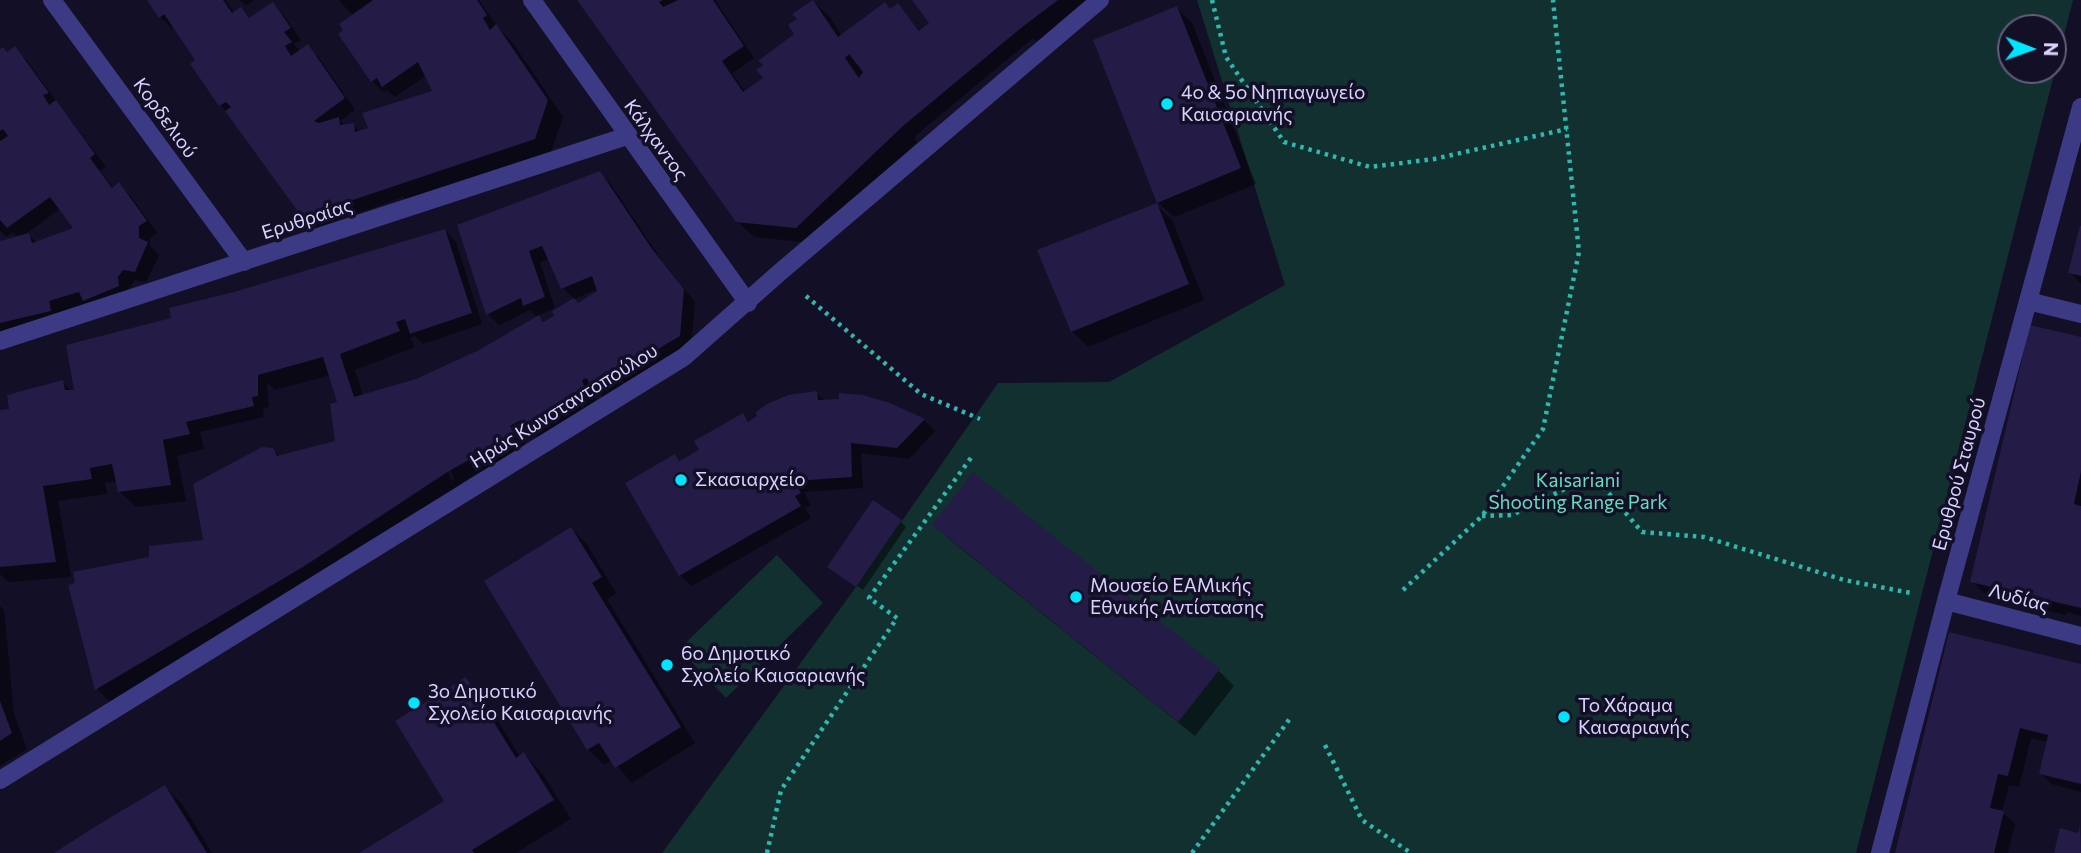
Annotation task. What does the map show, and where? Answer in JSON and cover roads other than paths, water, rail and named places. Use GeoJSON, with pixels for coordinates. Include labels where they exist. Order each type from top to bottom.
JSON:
{"type":"FeatureCollection","features":[{"type":"Feature","properties":{"kind":"street","name":"Κορδελιού"},"geometry":{"type":"LineString","coordinates":[[52,0],[244,262]]}},
{"type":"Feature","properties":{"kind":"street","name":"Κάλχαντος"},"geometry":{"type":"LineString","coordinates":[[532,0],[748,303]]}},
{"type":"Feature","properties":{"kind":"street","name":"Ηρώς Κωνσταντοπούλου"},"geometry":{"type":"LineString","coordinates":[[0,780],[684,357],[1100,0]]}},
{"type":"Feature","properties":{"kind":"street","name":"Ερυθρού Σταυρού"},"geometry":{"type":"LineString","coordinates":[[1880,853],[2081,107]]}},
{"type":"Feature","properties":{"kind":"street","name":"Ερυθραίας"},"geometry":{"type":"LineString","coordinates":[[0,341],[627,136]]}},
{"type":"Feature","properties":{"kind":"street"},"geometry":{"type":"LineString","coordinates":[[2028,301],[2081,314]]}},
{"type":"Feature","properties":{"kind":"street","name":"Λυδίας"},"geometry":{"type":"LineString","coordinates":[[1946,601],[2081,636]]}},
{"type":"Feature","properties":{"kind":"place","name":"4o & 5ο Νηπιαγωγείο Καισαριανής"},"geometry":{"type":"Point","coordinates":[1167,104]}},
{"type":"Feature","properties":{"kind":"place","name":"Σκασιαρχείο"},"geometry":{"type":"Point","coordinates":[681,480]}},
{"type":"Feature","properties":{"kind":"place","name":"Μουσείο ΕΑΜικής Εθνικής Αντίστασης"},"geometry":{"type":"Point","coordinates":[1076,597]}},
{"type":"Feature","properties":{"kind":"place","name":"6ο Δημοτικό Σχολείο Καισαριανής"},"geometry":{"type":"Point","coordinates":[667,665]}},
{"type":"Feature","properties":{"kind":"place","name":"3ο Δημοτικό Σχολείο Καισαριανής"},"geometry":{"type":"Point","coordinates":[414,703]}},
{"type":"Feature","properties":{"kind":"place","name":"Το Χάραμα Καισαριανής"},"geometry":{"type":"Point","coordinates":[1564,717]}},
{"type":"Feature","properties":{"kind":"park label","name":"Kaisariani Shooting Range Park"},"geometry":{"type":"Point","coordinates":[1578,492]}}]}
